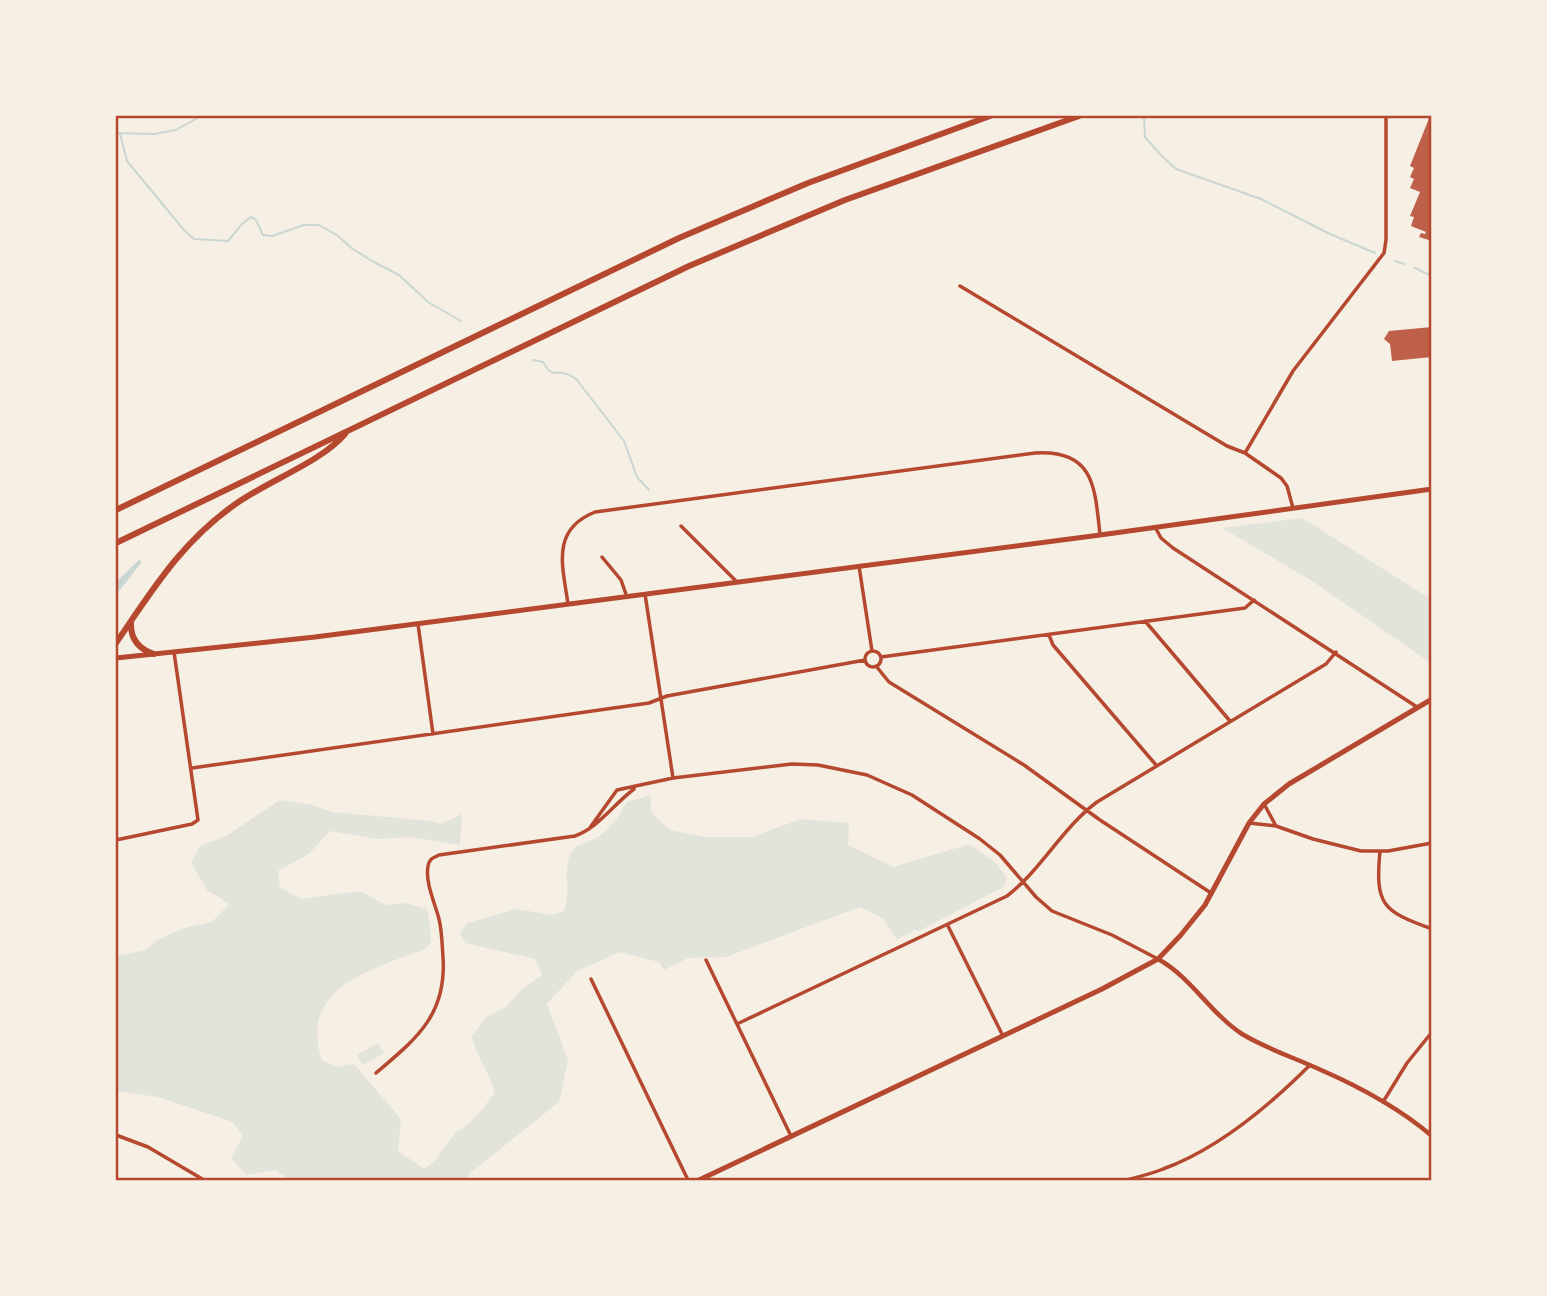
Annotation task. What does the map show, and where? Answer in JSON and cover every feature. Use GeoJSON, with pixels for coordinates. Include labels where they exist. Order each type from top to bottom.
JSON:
{"type":"FeatureCollection","features":[{"type":"Feature","properties":{"kind":"highway"},"geometry":{"type":"LineString","coordinates":[[116,510],[668,243],[819,179],[990,116]]}},
{"type":"Feature","properties":{"kind":"highway"},"geometry":{"type":"LineString","coordinates":[[116,544],[586,314],[734,246],[875,189],[1079,116]]}},
{"type":"Feature","properties":{"kind":"highway"},"geometry":{"type":"LineString","coordinates":[[116,643],[170,564],[204,528],[260,488],[328,450],[348,430]]}},
{"type":"Feature","properties":{"kind":"highway"},"geometry":{"type":"LineString","coordinates":[[133,617],[131,629],[134,640],[142,649],[154,654]]}},
{"type":"Feature","properties":{"kind":"main road"},"geometry":{"type":"LineString","coordinates":[[116,658],[255,645],[1432,489]]}},
{"type":"Feature","properties":{"kind":"main road"},"geometry":{"type":"LineString","coordinates":[[699,1181],[1125,978],[1157,959],[1193,922],[1212,893],[1249,823],[1264,804],[1289,784],[1432,699]]}},
{"type":"Feature","properties":{"kind":"street"},"geometry":{"type":"LineString","coordinates":[[1245,453],[1293,371],[1384,253],[1386,116]]}},
{"type":"Feature","properties":{"kind":"street"},"geometry":{"type":"LineString","coordinates":[[960,286],[1227,446],[1245,453],[1284,481],[1293,508]]}},
{"type":"Feature","properties":{"kind":"street"},"geometry":{"type":"LineString","coordinates":[[568,604],[562,561],[564,542],[571,528],[595,512],[1022,455],[1056,453],[1074,459],[1082,466],[1093,483],[1100,535]]}},
{"type":"Feature","properties":{"kind":"street"},"geometry":{"type":"LineString","coordinates":[[681,526],[737,582]]}},
{"type":"Feature","properties":{"kind":"street"},"geometry":{"type":"LineString","coordinates":[[1155,527],[1161,538],[1173,548],[1417,707]]}},
{"type":"Feature","properties":{"kind":"street"},"geometry":{"type":"LineString","coordinates":[[602,558],[621,580],[626,597]]}},
{"type":"Feature","properties":{"kind":"street"},"geometry":{"type":"LineString","coordinates":[[859,566],[872,651]]}},
{"type":"Feature","properties":{"kind":"street"},"geometry":{"type":"LineString","coordinates":[[645,594],[673,778]]}},
{"type":"Feature","properties":{"kind":"street"},"geometry":{"type":"LineString","coordinates":[[881,657],[1245,608],[1254,600]]}},
{"type":"Feature","properties":{"kind":"street"},"geometry":{"type":"LineString","coordinates":[[1145,621],[1230,722]]}},
{"type":"Feature","properties":{"kind":"street"},"geometry":{"type":"LineString","coordinates":[[418,624],[433,734]]}},
{"type":"Feature","properties":{"kind":"street"},"geometry":{"type":"LineString","coordinates":[[1049,635],[1053,645],[1156,765]]}},
{"type":"Feature","properties":{"kind":"street"},"geometry":{"type":"LineString","coordinates":[[872,651],[881,657]]}},
{"type":"Feature","properties":{"kind":"street"},"geometry":{"type":"LineString","coordinates":[[865,660],[866,655],[872,651]]}},
{"type":"Feature","properties":{"kind":"street"},"geometry":{"type":"LineString","coordinates":[[116,840],[192,824],[198,820],[174,652]]}},
{"type":"Feature","properties":{"kind":"street"},"geometry":{"type":"LineString","coordinates":[[737,1024],[1007,896],[1023,882],[1086,810],[1326,664],[1336,652]]}},
{"type":"Feature","properties":{"kind":"street"},"geometry":{"type":"LineString","coordinates":[[877,666],[881,657]]}},
{"type":"Feature","properties":{"kind":"street"},"geometry":{"type":"LineString","coordinates":[[192,768],[649,703],[661,698],[865,660]]}},
{"type":"Feature","properties":{"kind":"street"},"geometry":{"type":"LineString","coordinates":[[865,660],[869,666],[877,666]]}},
{"type":"Feature","properties":{"kind":"street"},"geometry":{"type":"LineString","coordinates":[[877,666],[889,682],[1024,765],[1086,810],[1212,893]]}},
{"type":"Feature","properties":{"kind":"street"},"geometry":{"type":"LineString","coordinates":[[589,829],[615,791],[621,788],[635,788],[673,778],[792,764],[818,765],[867,775],[912,795],[969,831],[1000,855],[1052,911],[1112,935],[1171,967],[1240,1032],[1383,1102],[1432,1136]]}},
{"type":"Feature","properties":{"kind":"street"},"geometry":{"type":"LineString","coordinates":[[376,1073],[421,1033],[442,987],[444,969],[441,933],[429,884],[429,862],[439,855],[571,837],[589,829],[635,788]]}},
{"type":"Feature","properties":{"kind":"street"},"geometry":{"type":"LineString","coordinates":[[1264,804],[1276,826]]}},
{"type":"Feature","properties":{"kind":"street"},"geometry":{"type":"LineString","coordinates":[[1249,823],[1276,826],[1352,849],[1380,851],[1432,843]]}},
{"type":"Feature","properties":{"kind":"street"},"geometry":{"type":"LineString","coordinates":[[1380,851],[1378,888],[1385,904],[1399,917],[1432,929]]}},
{"type":"Feature","properties":{"kind":"street"},"geometry":{"type":"LineString","coordinates":[[948,926],[1003,1036]]}},
{"type":"Feature","properties":{"kind":"street"},"geometry":{"type":"LineString","coordinates":[[706,960],[791,1136]]}},
{"type":"Feature","properties":{"kind":"street"},"geometry":{"type":"LineString","coordinates":[[591,979],[688,1181]]}},
{"type":"Feature","properties":{"kind":"street"},"geometry":{"type":"LineString","coordinates":[[1383,1102],[1407,1063],[1432,1032]]}},
{"type":"Feature","properties":{"kind":"street"},"geometry":{"type":"LineString","coordinates":[[1126,1181],[1165,1169],[1219,1141],[1251,1118],[1310,1065]]}},
{"type":"Feature","properties":{"kind":"street"},"geometry":{"type":"LineString","coordinates":[[116,1135],[148,1147],[204,1181]]}},
{"type":"Feature","properties":{"kind":"shaded area"},"geometry":{"type":"Polygon","coordinates":[[[1302,518],[1431,599],[1431,663],[1309,579],[1222,528],[1302,518]]]}},
{"type":"Feature","properties":{"kind":"shaded area"},"geometry":{"type":"Polygon","coordinates":[[[140,559],[141,563],[116,595],[116,582],[140,559]]]}},
{"type":"Feature","properties":{"kind":"shaded area"},"geometry":{"type":"Polygon","coordinates":[[[651,795],[651,812],[670,830],[706,837],[752,837],[801,819],[849,823],[848,845],[893,867],[970,844],[996,863],[1007,878],[1005,886],[897,940],[883,918],[860,907],[726,957],[688,958],[664,970],[659,962],[619,952],[576,972],[547,1004],[568,1060],[559,1102],[465,1180],[290,1180],[276,1170],[246,1175],[231,1158],[243,1136],[233,1122],[158,1097],[116,1091],[116,956],[146,950],[156,941],[181,929],[212,922],[229,904],[207,890],[191,862],[200,846],[226,836],[280,800],[312,805],[332,812],[442,824],[462,814],[460,845],[411,837],[377,839],[330,831],[309,854],[278,871],[280,887],[301,899],[360,891],[386,905],[406,903],[427,909],[431,943],[425,949],[363,974],[345,985],[330,998],[320,1015],[317,1035],[322,1060],[337,1067],[354,1064],[401,1119],[398,1151],[424,1169],[434,1162],[456,1132],[481,1111],[495,1092],[472,1036],[485,1018],[506,1007],[521,990],[542,975],[535,959],[465,943],[460,933],[467,923],[517,909],[552,915],[563,912],[567,898],[567,864],[571,852],[608,829],[627,802],[651,795]]]}},
{"type":"Feature","properties":{"kind":"shaded area"},"geometry":{"type":"Polygon","coordinates":[[[378,1043],[384,1053],[363,1065],[357,1055],[378,1043]]]}},
{"type":"Feature","properties":{"kind":"building"},"geometry":{"type":"Polygon","coordinates":[[[1430,116],[1432,241],[1419,237],[1426,232],[1411,226],[1414,217],[1410,216],[1420,192],[1410,188],[1414,179],[1410,177],[1414,168],[1410,166],[1430,116]]]}},
{"type":"Feature","properties":{"kind":"building"},"geometry":{"type":"Polygon","coordinates":[[[1432,327],[1432,357],[1392,361],[1390,344],[1384,339],[1389,331],[1432,327]]]}},
{"type":"Feature","properties":{"kind":"waterway"},"geometry":{"type":"LineString","coordinates":[[116,133],[154,134],[176,130],[201,116]]}},
{"type":"Feature","properties":{"kind":"waterway"},"geometry":{"type":"LineString","coordinates":[[1144,116],[1145,137],[1176,169],[1261,199],[1375,253]]}},
{"type":"Feature","properties":{"kind":"waterway"},"geometry":{"type":"LineString","coordinates":[[120,134],[127,161],[194,239],[228,241],[251,217],[256,220],[263,235],[272,236],[304,225],[319,225],[372,261],[399,275],[428,302],[461,321]]}},
{"type":"Feature","properties":{"kind":"waterway"},"geometry":{"type":"LineString","coordinates":[[1395,261],[1404,264]]}},
{"type":"Feature","properties":{"kind":"waterway"},"geometry":{"type":"LineString","coordinates":[[1415,268],[1432,276]]}},
{"type":"Feature","properties":{"kind":"waterway"},"geometry":{"type":"LineString","coordinates":[[533,360],[543,362],[552,372],[567,374],[577,380],[624,441],[637,477],[649,490]]}}]}
